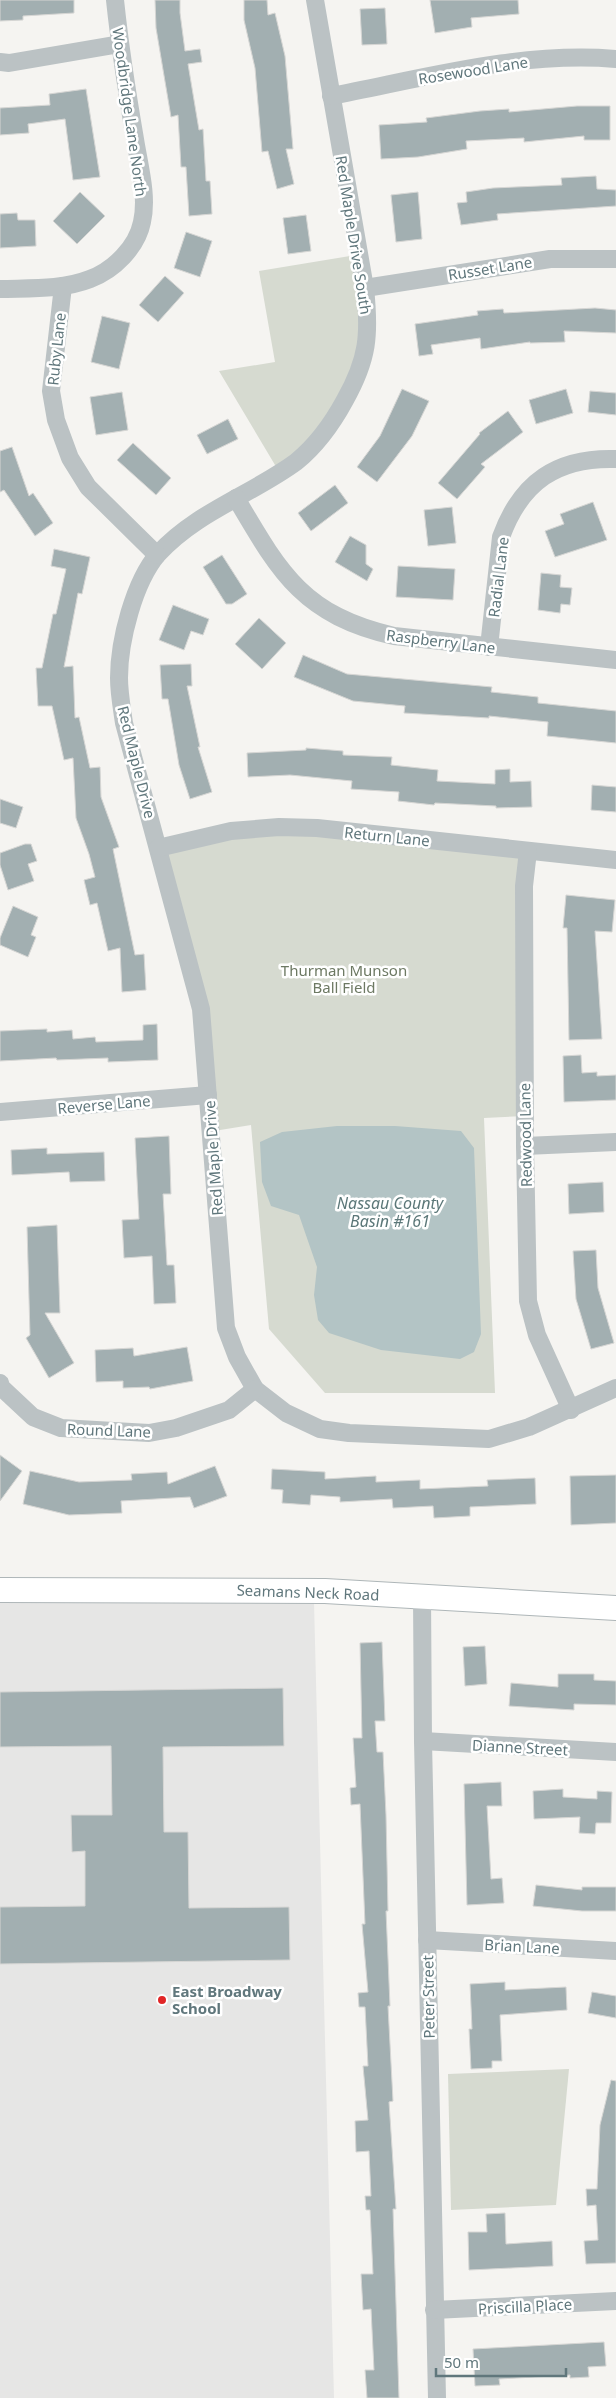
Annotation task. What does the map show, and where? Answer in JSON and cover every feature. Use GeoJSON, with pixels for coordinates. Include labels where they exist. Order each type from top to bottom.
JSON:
{"type":"FeatureCollection","features":[{"type":"Feature","properties":{"kind":"main road","name":"Seamans Neck Road"},"geometry":{"type":"LineString","coordinates":[[0,1590],[326,1591],[616,1608]]}},
{"type":"Feature","properties":{"kind":"street","name":"Woodbridge Lane North"},"geometry":{"type":"LineString","coordinates":[[0,289],[63,286],[90,279],[106,271],[128,251],[135,241],[142,222],[143,193],[115,0]]}},
{"type":"Feature","properties":{"kind":"street","name":"Red Maple Drive South"},"geometry":{"type":"LineString","coordinates":[[157,555],[185,528],[296,462],[321,438],[338,413],[354,383],[367,349],[368,317],[365,288],[315,0]]}},
{"type":"Feature","properties":{"kind":"street"},"geometry":{"type":"LineString","coordinates":[[0,62],[9,63],[120,44]]}},
{"type":"Feature","properties":{"kind":"street","name":"Rosewood Lane"},"geometry":{"type":"LineString","coordinates":[[331,96],[498,63],[584,57],[616,60]]}},
{"type":"Feature","properties":{"kind":"street","name":"Russet Lane"},"geometry":{"type":"LineString","coordinates":[[365,288],[550,259],[616,259]]}},
{"type":"Feature","properties":{"kind":"street","name":"Ruby Lane"},"geometry":{"type":"LineString","coordinates":[[63,286],[51,391],[56,420],[70,458],[88,487],[157,555]]}},
{"type":"Feature","properties":{"kind":"street","name":"Radial Lane"},"geometry":{"type":"LineString","coordinates":[[490,647],[501,538],[507,522],[520,499],[534,484],[552,470],[571,462],[616,459]]}},
{"type":"Feature","properties":{"kind":"street","name":"Raspberry Lane"},"geometry":{"type":"LineString","coordinates":[[236,498],[267,551],[285,577],[309,599],[337,617],[372,631],[394,636],[616,660]]}},
{"type":"Feature","properties":{"kind":"street","name":"Red Maple Drive"},"geometry":{"type":"LineString","coordinates":[[157,555],[142,580],[124,630],[119,678],[124,723],[201,1009],[226,1328],[237,1357],[255,1389],[286,1413],[320,1429],[348,1433],[489,1439],[529,1427],[571,1410],[616,1388]]}},
{"type":"Feature","properties":{"kind":"street","name":"Return Lane"},"geometry":{"type":"LineString","coordinates":[[158,848],[231,830],[279,827],[317,828],[616,860]]}},
{"type":"Feature","properties":{"kind":"street","name":"Redwood Lane"},"geometry":{"type":"LineString","coordinates":[[528,851],[524,886],[525,1146],[528,1301],[537,1335],[571,1410]]}},
{"type":"Feature","properties":{"kind":"street","name":"Reverse Lane"},"geometry":{"type":"LineString","coordinates":[[0,1112],[208,1095]]}},
{"type":"Feature","properties":{"kind":"street"},"geometry":{"type":"LineString","coordinates":[[525,1146],[616,1142]]}},
{"type":"Feature","properties":{"kind":"street","name":"Round Lane"},"geometry":{"type":"LineString","coordinates":[[0,1383],[1,1387],[33,1417],[61,1428],[149,1433],[176,1428],[229,1410],[255,1389]]}},
{"type":"Feature","properties":{"kind":"street","name":"Peter Street"},"geometry":{"type":"LineString","coordinates":[[422,1596],[423,1741],[437,2398]]}},
{"type":"Feature","properties":{"kind":"street","name":"Dianne Street"},"geometry":{"type":"LineString","coordinates":[[423,1741],[616,1752]]}},
{"type":"Feature","properties":{"kind":"street","name":"Brian Lane"},"geometry":{"type":"LineString","coordinates":[[427,1940],[616,1952]]}},
{"type":"Feature","properties":{"kind":"street","name":"Priscilla Place"},"geometry":{"type":"LineString","coordinates":[[434,2310],[616,2301]]}},
{"type":"Feature","properties":{"kind":"shaded area","name":"East Broadway School"},"geometry":{"type":"Polygon","coordinates":[[[0,1601],[314,1602],[334,2398],[0,2398],[0,1601]]]}},
{"type":"Feature","properties":{"kind":"green space"},"geometry":{"type":"Polygon","coordinates":[[[356,255],[368,318],[340,407],[278,470],[219,371],[275,362],[259,271],[356,255]]]}},
{"type":"Feature","properties":{"kind":"green space","name":"Thurman Munson Ball Field"},"geometry":{"type":"Polygon","coordinates":[[[277,831],[524,854],[524,1116],[484,1118],[495,1393],[325,1393],[269,1329],[251,1125],[214,1131],[203,1005],[163,851],[277,831]]]}},
{"type":"Feature","properties":{"kind":"green space"},"geometry":{"type":"Polygon","coordinates":[[[569,2069],[556,2205],[451,2210],[448,2074],[569,2069]]]}},
{"type":"Feature","properties":{"kind":"water","name":"Nassau County Basin #161"},"geometry":{"type":"Polygon","coordinates":[[[337,1126],[395,1126],[461,1131],[474,1148],[481,1334],[474,1352],[460,1359],[381,1350],[329,1333],[318,1320],[314,1295],[317,1267],[299,1215],[271,1206],[262,1182],[260,1142],[282,1132],[337,1126]]]}},
{"type":"Feature","properties":{"kind":"building"},"geometry":{"type":"Polygon","coordinates":[[[0,0],[74,0],[74,13],[23,16],[23,20],[0,21],[0,0]]]}},
{"type":"Feature","properties":{"kind":"building"},"geometry":{"type":"Polygon","coordinates":[[[155,0],[180,0],[185,51],[200,49],[202,62],[188,64],[199,130],[203,129],[206,181],[210,181],[212,214],[189,216],[186,167],[181,167],[178,115],[171,117],[156,28],[155,0]]]}},
{"type":"Feature","properties":{"kind":"building"},"geometry":{"type":"Polygon","coordinates":[[[244,0],[267,0],[268,15],[275,13],[285,56],[293,149],[286,149],[294,184],[277,189],[268,151],[262,152],[255,68],[244,20],[244,0]]]}},
{"type":"Feature","properties":{"kind":"building"},"geometry":{"type":"Polygon","coordinates":[[[430,0],[518,0],[519,14],[471,18],[472,27],[435,33],[430,0]]]}},
{"type":"Feature","properties":{"kind":"building"},"geometry":{"type":"Polygon","coordinates":[[[385,8],[387,44],[362,45],[360,9],[385,8]]]}},
{"type":"Feature","properties":{"kind":"building"},"geometry":{"type":"Polygon","coordinates":[[[86,89],[100,177],[73,180],[65,119],[28,124],[29,133],[0,135],[0,108],[50,105],[49,94],[86,89]]]}},
{"type":"Feature","properties":{"kind":"building"},"geometry":{"type":"Polygon","coordinates":[[[577,106],[610,106],[610,140],[584,140],[584,136],[524,142],[524,138],[466,141],[467,149],[418,157],[381,159],[379,125],[427,122],[426,118],[480,111],[509,109],[509,112],[577,106]]]}},
{"type":"Feature","properties":{"kind":"building"},"geometry":{"type":"Polygon","coordinates":[[[596,176],[597,189],[616,190],[616,206],[497,214],[498,220],[461,225],[457,203],[467,202],[466,192],[493,188],[562,185],[561,178],[596,176]]]}},
{"type":"Feature","properties":{"kind":"building"},"geometry":{"type":"Polygon","coordinates":[[[80,192],[105,216],[77,244],[53,221],[80,192]]]}},
{"type":"Feature","properties":{"kind":"building"},"geometry":{"type":"Polygon","coordinates":[[[418,192],[422,239],[396,242],[391,195],[418,192]]]}},
{"type":"Feature","properties":{"kind":"building"},"geometry":{"type":"Polygon","coordinates":[[[17,213],[18,220],[35,220],[36,246],[0,248],[0,214],[17,213]]]}},
{"type":"Feature","properties":{"kind":"building"},"geometry":{"type":"Polygon","coordinates":[[[306,215],[311,251],[288,254],[283,218],[306,215]]]}},
{"type":"Feature","properties":{"kind":"building"},"geometry":{"type":"Polygon","coordinates":[[[186,232],[212,241],[200,277],[174,268],[186,232]]]}},
{"type":"Feature","properties":{"kind":"building"},"geometry":{"type":"Polygon","coordinates":[[[165,276],[184,293],[158,322],[139,305],[165,276]]]}},
{"type":"Feature","properties":{"kind":"building"},"geometry":{"type":"Polygon","coordinates":[[[595,308],[616,310],[616,333],[564,331],[565,342],[530,342],[481,349],[480,338],[431,345],[433,354],[419,356],[415,324],[478,315],[477,311],[503,309],[504,313],[595,308]]]}},
{"type":"Feature","properties":{"kind":"building"},"geometry":{"type":"Polygon","coordinates":[[[102,316],[130,323],[119,369],[91,362],[102,316]]]}},
{"type":"Feature","properties":{"kind":"building"},"geometry":{"type":"Polygon","coordinates":[[[402,389],[429,401],[412,436],[377,482],[357,467],[380,436],[402,389]]]}},
{"type":"Feature","properties":{"kind":"building"},"geometry":{"type":"Polygon","coordinates":[[[566,389],[573,413],[536,424],[529,400],[566,389]]]}},
{"type":"Feature","properties":{"kind":"building"},"geometry":{"type":"Polygon","coordinates":[[[590,391],[616,393],[616,415],[588,412],[590,391]]]}},
{"type":"Feature","properties":{"kind":"building"},"geometry":{"type":"Polygon","coordinates":[[[122,392],[128,430],[96,435],[90,397],[122,392]]]}},
{"type":"Feature","properties":{"kind":"building"},"geometry":{"type":"Polygon","coordinates":[[[508,411],[523,432],[481,464],[485,467],[457,499],[438,483],[479,433],[508,411]]]}},
{"type":"Feature","properties":{"kind":"building"},"geometry":{"type":"Polygon","coordinates":[[[228,419],[238,439],[207,454],[197,435],[228,419]]]}},
{"type":"Feature","properties":{"kind":"building"},"geometry":{"type":"Polygon","coordinates":[[[133,443],[171,478],[156,495],[117,460],[133,443]]]}},
{"type":"Feature","properties":{"kind":"building"},"geometry":{"type":"Polygon","coordinates":[[[12,447],[29,496],[33,493],[53,523],[35,536],[4,490],[0,492],[0,451],[12,447]]]}},
{"type":"Feature","properties":{"kind":"building"},"geometry":{"type":"Polygon","coordinates":[[[335,485],[348,503],[311,531],[298,513],[335,485]]]}},
{"type":"Feature","properties":{"kind":"building"},"geometry":{"type":"Polygon","coordinates":[[[593,502],[607,540],[555,557],[545,531],[564,524],[560,514],[593,502]]]}},
{"type":"Feature","properties":{"kind":"building"},"geometry":{"type":"Polygon","coordinates":[[[452,507],[456,543],[428,546],[424,510],[452,507]]]}},
{"type":"Feature","properties":{"kind":"building"},"geometry":{"type":"Polygon","coordinates":[[[350,536],[366,545],[366,564],[373,569],[367,581],[335,562],[350,536]]]}},
{"type":"Feature","properties":{"kind":"building"},"geometry":{"type":"Polygon","coordinates":[[[54,549],[90,557],[82,594],[78,593],[64,667],[73,666],[75,718],[79,717],[90,768],[100,767],[101,797],[119,847],[113,849],[135,955],[144,954],[146,990],[122,992],[120,948],[108,951],[97,903],[90,905],[84,880],[95,877],[76,818],[73,758],[64,760],[52,706],[38,706],[36,668],[42,668],[53,614],[56,614],[66,569],[51,566],[54,549]]]}},
{"type":"Feature","properties":{"kind":"building"},"geometry":{"type":"Polygon","coordinates":[[[222,555],[247,594],[232,604],[226,604],[203,567],[222,555]]]}},
{"type":"Feature","properties":{"kind":"building"},"geometry":{"type":"Polygon","coordinates":[[[398,566],[455,569],[453,600],[396,597],[398,566]]]}},
{"type":"Feature","properties":{"kind":"building"},"geometry":{"type":"Polygon","coordinates":[[[541,573],[561,575],[560,587],[572,588],[570,605],[561,604],[560,613],[538,610],[541,573]]]}},
{"type":"Feature","properties":{"kind":"building"},"geometry":{"type":"Polygon","coordinates":[[[173,605],[209,619],[203,635],[191,631],[184,650],[159,640],[173,605]]]}},
{"type":"Feature","properties":{"kind":"building"},"geometry":{"type":"Polygon","coordinates":[[[259,618],[286,643],[262,669],[235,644],[259,618]]]}},
{"type":"Feature","properties":{"kind":"building"},"geometry":{"type":"Polygon","coordinates":[[[303,655],[347,674],[492,687],[491,692],[538,697],[538,703],[616,711],[616,743],[547,736],[548,722],[489,716],[489,718],[404,713],[405,706],[353,701],[294,677],[303,655]]]}},
{"type":"Feature","properties":{"kind":"building"},"geometry":{"type":"Polygon","coordinates":[[[191,664],[192,686],[187,686],[200,747],[198,747],[212,792],[190,799],[179,765],[168,699],[162,699],[160,665],[191,664]]]}},
{"type":"Feature","properties":{"kind":"building"},"geometry":{"type":"Polygon","coordinates":[[[306,748],[343,751],[343,755],[392,757],[391,765],[438,770],[437,781],[495,784],[495,770],[510,769],[510,782],[531,781],[532,807],[496,808],[496,806],[435,803],[434,805],[398,801],[399,792],[351,789],[352,781],[290,775],[248,777],[247,753],[306,750],[306,748]]]}},
{"type":"Feature","properties":{"kind":"building"},"geometry":{"type":"Polygon","coordinates":[[[592,785],[616,787],[616,812],[591,810],[592,785]]]}},
{"type":"Feature","properties":{"kind":"building"},"geometry":{"type":"Polygon","coordinates":[[[0,799],[23,807],[16,828],[0,823],[0,799]]]}},
{"type":"Feature","properties":{"kind":"building"},"geometry":{"type":"Polygon","coordinates":[[[25,844],[31,844],[37,861],[28,864],[34,881],[8,890],[0,865],[0,853],[25,844]]]}},
{"type":"Feature","properties":{"kind":"building"},"geometry":{"type":"Polygon","coordinates":[[[566,895],[615,900],[612,932],[595,931],[602,1039],[569,1040],[567,928],[563,928],[566,895]]]}},
{"type":"Feature","properties":{"kind":"building"},"geometry":{"type":"Polygon","coordinates":[[[13,906],[38,917],[31,935],[36,937],[28,957],[0,945],[0,938],[13,906]]]}},
{"type":"Feature","properties":{"kind":"building"},"geometry":{"type":"Polygon","coordinates":[[[157,1024],[158,1060],[108,1062],[108,1058],[57,1060],[56,1058],[0,1061],[0,1031],[47,1029],[47,1032],[72,1030],[73,1039],[95,1037],[96,1042],[143,1040],[143,1025],[157,1024]]]}},
{"type":"Feature","properties":{"kind":"building"},"geometry":{"type":"Polygon","coordinates":[[[581,1055],[582,1073],[597,1072],[597,1076],[616,1075],[616,1100],[564,1102],[563,1056],[581,1055]]]}},
{"type":"Feature","properties":{"kind":"building"},"geometry":{"type":"Polygon","coordinates":[[[169,1136],[171,1194],[163,1194],[167,1265],[174,1265],[176,1303],[154,1304],[152,1256],[124,1258],[122,1220],[139,1219],[135,1138],[169,1136]]]}},
{"type":"Feature","properties":{"kind":"building"},"geometry":{"type":"Polygon","coordinates":[[[47,1148],[47,1154],[104,1152],[105,1181],[70,1182],[69,1172],[12,1175],[11,1150],[47,1148]]]}},
{"type":"Feature","properties":{"kind":"building"},"geometry":{"type":"Polygon","coordinates":[[[603,1182],[604,1212],[569,1214],[568,1184],[603,1182]]]}},
{"type":"Feature","properties":{"kind":"building"},"geometry":{"type":"Polygon","coordinates":[[[57,1225],[60,1313],[45,1313],[74,1363],[49,1378],[26,1338],[30,1335],[27,1227],[57,1225]]]}},
{"type":"Feature","properties":{"kind":"building"},"geometry":{"type":"Polygon","coordinates":[[[596,1250],[598,1288],[614,1343],[591,1349],[576,1299],[573,1251],[596,1250]]]}},
{"type":"Feature","properties":{"kind":"building"},"geometry":{"type":"Polygon","coordinates":[[[187,1347],[193,1381],[150,1389],[149,1387],[123,1388],[123,1381],[96,1382],[95,1350],[133,1348],[134,1356],[187,1347]]]}},
{"type":"Feature","properties":{"kind":"building"},"geometry":{"type":"Polygon","coordinates":[[[0,1455],[22,1471],[0,1501],[0,1455]]]}},
{"type":"Feature","properties":{"kind":"building"},"geometry":{"type":"Polygon","coordinates":[[[215,1466],[227,1496],[194,1508],[190,1497],[121,1501],[122,1513],[69,1515],[23,1504],[30,1471],[79,1482],[132,1480],[131,1474],[167,1472],[168,1484],[215,1466]]]}},
{"type":"Feature","properties":{"kind":"building"},"geometry":{"type":"Polygon","coordinates":[[[272,1469],[325,1472],[325,1479],[376,1476],[376,1482],[420,1480],[420,1489],[488,1486],[487,1480],[535,1478],[536,1504],[470,1507],[470,1516],[434,1518],[433,1506],[393,1508],[392,1499],[340,1502],[340,1497],[311,1495],[310,1505],[282,1503],[283,1490],[271,1489],[272,1469]]]}},
{"type":"Feature","properties":{"kind":"building"},"geometry":{"type":"Polygon","coordinates":[[[616,1475],[616,1523],[571,1525],[570,1476],[616,1475]]]}},
{"type":"Feature","properties":{"kind":"building"},"geometry":{"type":"Polygon","coordinates":[[[382,1642],[385,1721],[375,1721],[377,1752],[383,1752],[386,1815],[388,1911],[386,1911],[390,2006],[388,2006],[393,2101],[389,2102],[396,2209],[393,2209],[399,2398],[367,2398],[365,2370],[374,2370],[371,2309],[363,2310],[361,2274],[373,2274],[370,2210],[366,2210],[365,2196],[371,2196],[369,2151],[356,2152],[355,2121],[368,2120],[363,2066],[368,2066],[365,2007],[359,2007],[358,1993],[368,1992],[362,1924],[365,1924],[360,1804],[351,1805],[350,1788],[356,1787],[353,1738],[362,1738],[360,1643],[382,1642]]]}},
{"type":"Feature","properties":{"kind":"building"},"geometry":{"type":"Polygon","coordinates":[[[485,1646],[487,1684],[465,1686],[463,1647],[485,1646]]]}},
{"type":"Feature","properties":{"kind":"building"},"geometry":{"type":"Polygon","coordinates":[[[558,1674],[594,1674],[594,1680],[616,1681],[616,1705],[574,1704],[574,1710],[509,1706],[511,1683],[558,1687],[558,1674]]]}},
{"type":"Feature","properties":{"kind":"building"},"geometry":{"type":"Polygon","coordinates":[[[283,1688],[284,1746],[163,1747],[164,1832],[188,1832],[189,1908],[289,1907],[290,1960],[0,1964],[0,1907],[85,1906],[85,1851],[72,1852],[71,1815],[112,1815],[111,1746],[0,1747],[0,1692],[283,1688]]]}},
{"type":"Feature","properties":{"kind":"building"},"geometry":{"type":"Polygon","coordinates":[[[501,1782],[502,1806],[487,1806],[491,1879],[502,1878],[504,1903],[467,1905],[464,1784],[501,1782]]]}},
{"type":"Feature","properties":{"kind":"building"},"geometry":{"type":"Polygon","coordinates":[[[563,1789],[563,1797],[597,1799],[597,1791],[612,1792],[611,1823],[596,1823],[595,1834],[579,1833],[580,1817],[534,1819],[533,1791],[563,1789]]]}},
{"type":"Feature","properties":{"kind":"building"},"geometry":{"type":"Polygon","coordinates":[[[536,1885],[582,1890],[582,1887],[616,1887],[616,1911],[582,1911],[533,1906],[536,1885]]]}},
{"type":"Feature","properties":{"kind":"building"},"geometry":{"type":"Polygon","coordinates":[[[505,1982],[505,1990],[566,1987],[567,2010],[500,2015],[502,2061],[492,2061],[492,2068],[471,2069],[469,2029],[472,2029],[470,1984],[505,1982]]]}},
{"type":"Feature","properties":{"kind":"building"},"geometry":{"type":"Polygon","coordinates":[[[592,1992],[616,1996],[616,2018],[588,2013],[592,1992]]]}},
{"type":"Feature","properties":{"kind":"building"},"geometry":{"type":"Polygon","coordinates":[[[611,2080],[616,2081],[616,2263],[586,2264],[584,2241],[598,2240],[596,2205],[587,2206],[586,2189],[597,2189],[600,2125],[611,2080]]]}},
{"type":"Feature","properties":{"kind":"building"},"geometry":{"type":"Polygon","coordinates":[[[505,2213],[506,2244],[552,2241],[553,2266],[469,2270],[468,2232],[487,2232],[486,2214],[505,2213]]]}},
{"type":"Feature","properties":{"kind":"building"},"geometry":{"type":"Polygon","coordinates":[[[604,2342],[606,2366],[588,2367],[589,2377],[570,2378],[570,2375],[499,2379],[500,2385],[475,2386],[473,2349],[604,2342]]]}},
{"type":"Feature","properties":{"kind":"place","name":"East Broadway School"},"geometry":{"type":"Point","coordinates":[162,2000]}}]}
